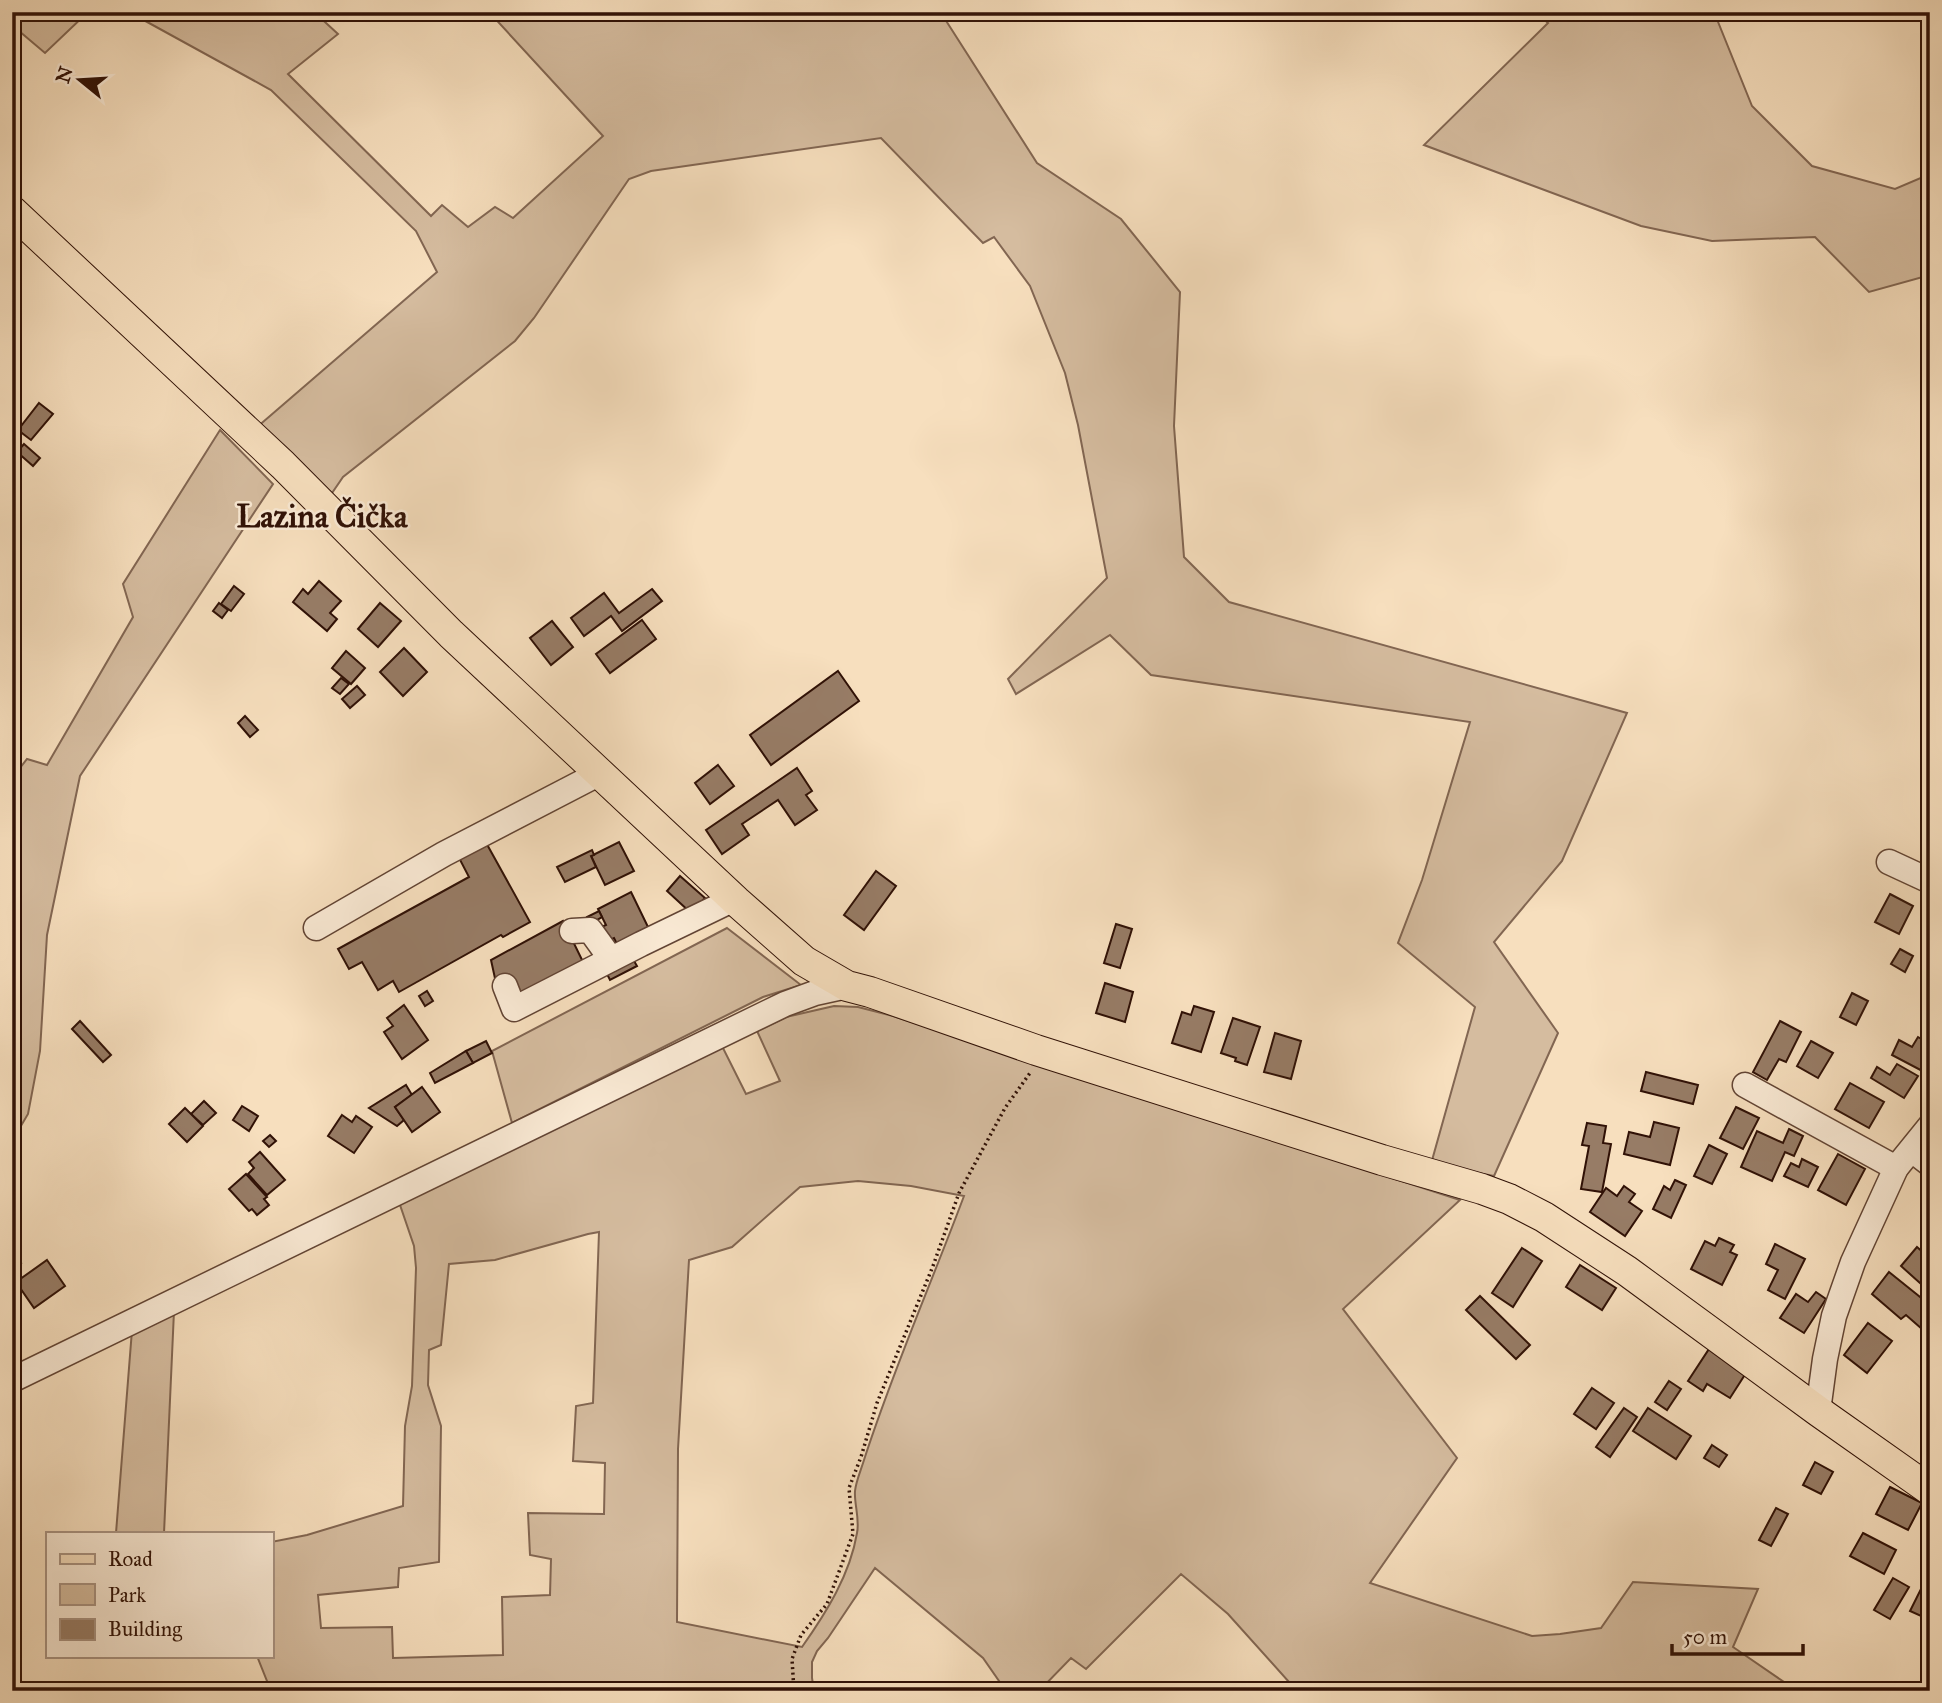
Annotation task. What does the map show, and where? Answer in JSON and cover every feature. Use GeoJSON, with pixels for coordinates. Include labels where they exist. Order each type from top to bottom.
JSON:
{"type":"FeatureCollection","features":[{"type":"Feature","properties":{"kind":"main road"},"geometry":{"type":"LineString","coordinates":[[12,211],[227,412],[451,634],[804,961],[847,986],[1036,1050],[1509,1199],[1544,1217],[1627,1271],[1930,1490]]}},
{"type":"Feature","properties":{"kind":"street"},"geometry":{"type":"LineString","coordinates":[[316,928],[444,854],[600,773]]}},
{"type":"Feature","properties":{"kind":"street"},"geometry":{"type":"LineString","coordinates":[[1889,862],[1930,881]]}},
{"type":"Feature","properties":{"kind":"street"},"geometry":{"type":"LineString","coordinates":[[505,986],[514,1009],[734,899]]}},
{"type":"Feature","properties":{"kind":"street"},"geometry":{"type":"LineString","coordinates":[[572,932],[590,930],[611,959]]}},
{"type":"Feature","properties":{"kind":"street"},"geometry":{"type":"LineString","coordinates":[[12,1380],[785,1004],[815,993],[847,986]]}},
{"type":"Feature","properties":{"kind":"street"},"geometry":{"type":"LineString","coordinates":[[1745,1084],[1913,1161]]}},
{"type":"Feature","properties":{"kind":"street"},"geometry":{"type":"LineString","coordinates":[[1818,1411],[1834,1317],[1853,1262],[1913,1161],[1930,1126]]}},
{"type":"Feature","properties":{"kind":"path"},"geometry":{"type":"LineString","coordinates":[[794,1691],[792,1659],[801,1635],[827,1604],[853,1534],[849,1489],[877,1403],[933,1266],[959,1193],[1005,1108],[1030,1073],[1036,1050]]}},
{"type":"Feature","properties":{"kind":"green space"},"geometry":{"type":"Polygon","coordinates":[[[18,12],[88,12],[45,53],[12,25],[12,19],[18,12]]]}},
{"type":"Feature","properties":{"kind":"green space"},"geometry":{"type":"Polygon","coordinates":[[[129,12],[314,12],[338,34],[288,74],[431,216],[442,205],[468,227],[495,207],[513,218],[603,136],[489,12],[943,12],[943,16],[1037,163],[1121,219],[1180,292],[1174,426],[1184,557],[1229,602],[1627,713],[1562,861],[1494,942],[1558,1033],[1494,1176],[1431,1164],[1475,1007],[1398,943],[1422,880],[1470,722],[1151,675],[1110,635],[1016,694],[1008,679],[1107,578],[1078,425],[1065,373],[1030,286],[994,237],[983,243],[881,138],[651,171],[629,179],[534,318],[515,341],[343,477],[330,496],[256,428],[437,272],[416,231],[271,90],[129,12]]]}},
{"type":"Feature","properties":{"kind":"green space"},"geometry":{"type":"Polygon","coordinates":[[[1536,12],[1714,12],[1752,106],[1812,166],[1895,189],[1930,174],[1930,275],[1869,292],[1815,237],[1712,241],[1641,226],[1424,145],[1548,23],[1536,12]]]}},
{"type":"Feature","properties":{"kind":"green space"},"geometry":{"type":"Polygon","coordinates":[[[220,430],[273,484],[80,776],[47,935],[40,1051],[28,1114],[12,1141],[12,778],[27,759],[47,765],[133,617],[123,584],[220,430]]]}},
{"type":"Feature","properties":{"kind":"green space"},"geometry":{"type":"Polygon","coordinates":[[[727,928],[801,985],[763,997],[512,1123],[492,1051],[727,928]]]}},
{"type":"Feature","properties":{"kind":"green space"},"geometry":{"type":"Polygon","coordinates":[[[834,1006],[858,1007],[893,1016],[1460,1200],[1343,1309],[1457,1458],[1370,1583],[1532,1636],[1601,1628],[1633,1582],[1758,1589],[1733,1647],[1784,1682],[1790,1691],[1297,1691],[1228,1614],[1181,1574],[1086,1669],[1071,1658],[1039,1691],[1006,1691],[983,1658],[875,1568],[817,1651],[812,1662],[814,1691],[271,1691],[258,1658],[273,1658],[273,1542],[307,1535],[403,1506],[405,1426],[412,1386],[416,1268],[414,1246],[399,1202],[721,1044],[746,1094],[780,1081],[757,1031],[786,1017],[834,1006]],[[858,1181],[800,1187],[732,1247],[689,1260],[678,1449],[677,1622],[802,1647],[828,1607],[843,1579],[854,1549],[858,1522],[855,1496],[857,1479],[887,1393],[964,1196],[911,1186],[858,1181]],[[599,1232],[495,1260],[449,1264],[441,1345],[429,1350],[428,1385],[441,1426],[439,1562],[399,1568],[398,1587],[318,1595],[321,1628],[392,1627],[393,1658],[503,1655],[502,1597],[550,1595],[551,1559],[530,1555],[528,1513],[604,1514],[605,1463],[573,1461],[576,1406],[593,1403],[599,1232]]]}},
{"type":"Feature","properties":{"kind":"green space"},"geometry":{"type":"Polygon","coordinates":[[[174,1311],[164,1532],[116,1532],[132,1330],[174,1311]]]}},
{"type":"Feature","properties":{"kind":"building"},"geometry":{"type":"Polygon","coordinates":[[[39,403],[53,414],[31,440],[18,430],[39,403]]]}},
{"type":"Feature","properties":{"kind":"building"},"geometry":{"type":"Polygon","coordinates":[[[24,444],[40,458],[33,466],[17,452],[24,444]]]}},
{"type":"Feature","properties":{"kind":"building"},"geometry":{"type":"Polygon","coordinates":[[[319,581],[341,601],[330,613],[337,619],[327,631],[293,602],[303,589],[308,594],[319,581]]]}},
{"type":"Feature","properties":{"kind":"building"},"geometry":{"type":"Polygon","coordinates":[[[234,586],[244,594],[231,611],[221,604],[234,586]]]}},
{"type":"Feature","properties":{"kind":"building"},"geometry":{"type":"Polygon","coordinates":[[[652,589],[662,601],[622,631],[611,616],[584,636],[571,618],[604,593],[619,613],[652,589]]]}},
{"type":"Feature","properties":{"kind":"building"},"geometry":{"type":"Polygon","coordinates":[[[219,603],[228,610],[222,618],[213,611],[219,603]]]}},
{"type":"Feature","properties":{"kind":"building"},"geometry":{"type":"Polygon","coordinates":[[[380,603],[401,621],[378,647],[358,629],[380,603]]]}},
{"type":"Feature","properties":{"kind":"building"},"geometry":{"type":"Polygon","coordinates":[[[642,620],[656,639],[610,673],[596,654],[642,620]]]}},
{"type":"Feature","properties":{"kind":"building"},"geometry":{"type":"Polygon","coordinates":[[[552,621],[573,647],[551,665],[530,638],[552,621]]]}},
{"type":"Feature","properties":{"kind":"building"},"geometry":{"type":"Polygon","coordinates":[[[404,648],[427,672],[403,696],[380,672],[404,648]]]}},
{"type":"Feature","properties":{"kind":"building"},"geometry":{"type":"Polygon","coordinates":[[[346,651],[365,668],[351,684],[332,668],[346,651]]]}},
{"type":"Feature","properties":{"kind":"building"},"geometry":{"type":"Polygon","coordinates":[[[838,671],[859,701],[771,765],[750,735],[838,671]]]}},
{"type":"Feature","properties":{"kind":"building"},"geometry":{"type":"Polygon","coordinates":[[[341,678],[349,684],[340,694],[332,688],[341,678]]]}},
{"type":"Feature","properties":{"kind":"building"},"geometry":{"type":"Polygon","coordinates":[[[357,686],[365,695],[350,708],[342,699],[357,686]]]}},
{"type":"Feature","properties":{"kind":"building"},"geometry":{"type":"Polygon","coordinates":[[[245,716],[258,730],[250,737],[238,723],[245,716]]]}},
{"type":"Feature","properties":{"kind":"building"},"geometry":{"type":"Polygon","coordinates":[[[718,765],[734,786],[710,804],[695,783],[718,765]]]}},
{"type":"Feature","properties":{"kind":"building"},"geometry":{"type":"Polygon","coordinates":[[[797,768],[812,791],[806,795],[817,810],[795,825],[778,800],[742,824],[749,835],[722,854],[706,830],[797,768]]]}},
{"type":"Feature","properties":{"kind":"building"},"geometry":{"type":"Polygon","coordinates":[[[484,839],[530,922],[503,937],[501,935],[399,992],[393,981],[378,990],[362,962],[349,969],[338,949],[469,877],[457,854],[484,839]]]}},
{"type":"Feature","properties":{"kind":"building"},"geometry":{"type":"Polygon","coordinates":[[[619,842],[634,871],[605,885],[591,856],[619,842]]]}},
{"type":"Feature","properties":{"kind":"building"},"geometry":{"type":"Polygon","coordinates":[[[592,850],[594,855],[591,856],[596,867],[565,882],[557,867],[592,850]]]}},
{"type":"Feature","properties":{"kind":"building"},"geometry":{"type":"Polygon","coordinates":[[[876,871],[896,886],[864,930],[844,915],[876,871]]]}},
{"type":"Feature","properties":{"kind":"building"},"geometry":{"type":"Polygon","coordinates":[[[680,876],[705,898],[691,913],[667,891],[680,876]]]}},
{"type":"Feature","properties":{"kind":"building"},"geometry":{"type":"Polygon","coordinates":[[[631,892],[649,929],[617,944],[614,938],[606,942],[599,928],[606,925],[598,909],[631,892]]]}},
{"type":"Feature","properties":{"kind":"building"},"geometry":{"type":"Polygon","coordinates":[[[1890,894],[1913,906],[1899,934],[1875,922],[1890,894]]]}},
{"type":"Feature","properties":{"kind":"building"},"geometry":{"type":"Polygon","coordinates":[[[599,911],[602,917],[590,924],[587,917],[599,911]]]}},
{"type":"Feature","properties":{"kind":"building"},"geometry":{"type":"Polygon","coordinates":[[[563,921],[586,968],[517,999],[496,983],[491,960],[563,921]]]}},
{"type":"Feature","properties":{"kind":"building"},"geometry":{"type":"Polygon","coordinates":[[[1116,924],[1132,929],[1120,968],[1104,963],[1116,924]]]}},
{"type":"Feature","properties":{"kind":"building"},"geometry":{"type":"Polygon","coordinates":[[[1900,949],[1913,956],[1905,972],[1891,964],[1900,949]]]}},
{"type":"Feature","properties":{"kind":"building"},"geometry":{"type":"Polygon","coordinates":[[[630,954],[637,966],[610,980],[604,968],[630,954]]]}},
{"type":"Feature","properties":{"kind":"building"},"geometry":{"type":"Polygon","coordinates":[[[1105,983],[1133,992],[1125,1022],[1096,1013],[1105,983]]]}},
{"type":"Feature","properties":{"kind":"building"},"geometry":{"type":"Polygon","coordinates":[[[427,991],[433,1001],[425,1006],[419,996],[427,991]]]}},
{"type":"Feature","properties":{"kind":"building"},"geometry":{"type":"Polygon","coordinates":[[[1852,993],[1868,1001],[1856,1025],[1840,1017],[1852,993]]]}},
{"type":"Feature","properties":{"kind":"building"},"geometry":{"type":"Polygon","coordinates":[[[404,1005],[428,1040],[402,1059],[384,1032],[393,1026],[387,1018],[404,1005]]]}},
{"type":"Feature","properties":{"kind":"building"},"geometry":{"type":"Polygon","coordinates":[[[1194,1006],[1214,1012],[1201,1052],[1172,1043],[1182,1012],[1191,1015],[1194,1006]]]}},
{"type":"Feature","properties":{"kind":"building"},"geometry":{"type":"Polygon","coordinates":[[[1233,1018],[1260,1027],[1247,1065],[1221,1053],[1233,1018]]]}},
{"type":"Feature","properties":{"kind":"building"},"geometry":{"type":"Polygon","coordinates":[[[80,1021],[111,1055],[103,1062],[72,1029],[80,1021]]]}},
{"type":"Feature","properties":{"kind":"building"},"geometry":{"type":"Polygon","coordinates":[[[1780,1021],[1801,1032],[1786,1062],[1779,1059],[1767,1080],[1753,1072],[1780,1021]]]}},
{"type":"Feature","properties":{"kind":"building"},"geometry":{"type":"Polygon","coordinates":[[[1275,1033],[1301,1041],[1291,1079],[1264,1072],[1275,1033]]]}},
{"type":"Feature","properties":{"kind":"building"},"geometry":{"type":"Polygon","coordinates":[[[1918,1037],[1930,1044],[1930,1075],[1892,1055],[1899,1040],[1912,1047],[1918,1037]]]}},
{"type":"Feature","properties":{"kind":"building"},"geometry":{"type":"Polygon","coordinates":[[[486,1041],[492,1053],[473,1063],[466,1051],[486,1041]]]}},
{"type":"Feature","properties":{"kind":"building"},"geometry":{"type":"Polygon","coordinates":[[[1811,1041],[1833,1053],[1818,1078],[1797,1066],[1811,1041]]]}},
{"type":"Feature","properties":{"kind":"building"},"geometry":{"type":"Polygon","coordinates":[[[466,1051],[473,1063],[435,1083],[430,1073],[466,1051]]]}},
{"type":"Feature","properties":{"kind":"building"},"geometry":{"type":"Polygon","coordinates":[[[1897,1064],[1918,1076],[1904,1098],[1871,1078],[1877,1067],[1890,1075],[1897,1064]]]}},
{"type":"Feature","properties":{"kind":"building"},"geometry":{"type":"Polygon","coordinates":[[[1646,1072],[1698,1085],[1693,1104],[1641,1091],[1646,1072]]]}},
{"type":"Feature","properties":{"kind":"building"},"geometry":{"type":"Polygon","coordinates":[[[1850,1083],[1884,1102],[1869,1128],[1835,1109],[1850,1083]]]}},
{"type":"Feature","properties":{"kind":"building"},"geometry":{"type":"Polygon","coordinates":[[[406,1085],[412,1095],[395,1107],[404,1120],[397,1126],[369,1108],[406,1085]]]}},
{"type":"Feature","properties":{"kind":"building"},"geometry":{"type":"Polygon","coordinates":[[[422,1087],[440,1112],[412,1132],[395,1107],[422,1087]]]}},
{"type":"Feature","properties":{"kind":"building"},"geometry":{"type":"Polygon","coordinates":[[[204,1101],[216,1113],[203,1125],[191,1114],[204,1101]]]}},
{"type":"Feature","properties":{"kind":"building"},"geometry":{"type":"Polygon","coordinates":[[[242,1106],[258,1116],[249,1131],[233,1120],[242,1106]]]}},
{"type":"Feature","properties":{"kind":"building"},"geometry":{"type":"Polygon","coordinates":[[[1736,1107],[1759,1118],[1743,1149],[1720,1138],[1736,1107]]]}},
{"type":"Feature","properties":{"kind":"building"},"geometry":{"type":"Polygon","coordinates":[[[185,1108],[203,1126],[187,1142],[169,1124],[185,1108]]]}},
{"type":"Feature","properties":{"kind":"building"},"geometry":{"type":"Polygon","coordinates":[[[342,1115],[352,1122],[356,1116],[372,1127],[354,1153],[328,1136],[342,1115]]]}},
{"type":"Feature","properties":{"kind":"building"},"geometry":{"type":"Polygon","coordinates":[[[1654,1122],[1679,1128],[1670,1165],[1624,1154],[1629,1132],[1650,1137],[1654,1122]]]}},
{"type":"Feature","properties":{"kind":"building"},"geometry":{"type":"Polygon","coordinates":[[[1587,1123],[1606,1126],[1603,1143],[1611,1144],[1602,1192],[1581,1189],[1589,1146],[1582,1145],[1587,1123]]]}},
{"type":"Feature","properties":{"kind":"building"},"geometry":{"type":"Polygon","coordinates":[[[1789,1129],[1803,1136],[1794,1156],[1785,1152],[1772,1181],[1741,1167],[1757,1131],[1783,1143],[1789,1129]]]}},
{"type":"Feature","properties":{"kind":"building"},"geometry":{"type":"Polygon","coordinates":[[[270,1135],[276,1141],[269,1147],[263,1141],[270,1135]]]}},
{"type":"Feature","properties":{"kind":"building"},"geometry":{"type":"Polygon","coordinates":[[[1709,1145],[1727,1154],[1712,1184],[1694,1176],[1709,1145]]]}},
{"type":"Feature","properties":{"kind":"building"},"geometry":{"type":"Polygon","coordinates":[[[260,1152],[285,1180],[267,1195],[248,1174],[254,1168],[249,1162],[260,1152]]]}},
{"type":"Feature","properties":{"kind":"building"},"geometry":{"type":"Polygon","coordinates":[[[1838,1154],[1865,1169],[1846,1205],[1818,1190],[1838,1154]]]}},
{"type":"Feature","properties":{"kind":"building"},"geometry":{"type":"Polygon","coordinates":[[[1802,1159],[1818,1167],[1808,1187],[1784,1176],[1791,1163],[1799,1167],[1802,1159]]]}},
{"type":"Feature","properties":{"kind":"building"},"geometry":{"type":"Polygon","coordinates":[[[246,1174],[267,1197],[264,1199],[269,1205],[257,1215],[252,1209],[249,1211],[229,1189],[246,1174]]]}},
{"type":"Feature","properties":{"kind":"building"},"geometry":{"type":"Polygon","coordinates":[[[1675,1180],[1686,1185],[1671,1218],[1653,1209],[1664,1186],[1670,1190],[1675,1180]]]}},
{"type":"Feature","properties":{"kind":"building"},"geometry":{"type":"Polygon","coordinates":[[[1624,1186],[1635,1194],[1629,1202],[1642,1211],[1625,1236],[1590,1212],[1606,1188],[1617,1196],[1624,1186]]]}},
{"type":"Feature","properties":{"kind":"building"},"geometry":{"type":"Polygon","coordinates":[[[1719,1238],[1734,1245],[1730,1252],[1737,1255],[1722,1285],[1691,1269],[1705,1241],[1715,1246],[1719,1238]]]}},
{"type":"Feature","properties":{"kind":"building"},"geometry":{"type":"Polygon","coordinates":[[[1775,1244],[1805,1259],[1785,1299],[1768,1290],[1778,1270],[1766,1264],[1775,1244]]]}},
{"type":"Feature","properties":{"kind":"building"},"geometry":{"type":"Polygon","coordinates":[[[1917,1247],[1925,1254],[1930,1248],[1930,1292],[1901,1266],[1917,1247]]]}},
{"type":"Feature","properties":{"kind":"building"},"geometry":{"type":"Polygon","coordinates":[[[1522,1248],[1542,1261],[1513,1307],[1492,1293],[1522,1248]]]}},
{"type":"Feature","properties":{"kind":"building"},"geometry":{"type":"Polygon","coordinates":[[[12,1251],[21,1263],[12,1269],[12,1251]]]}},
{"type":"Feature","properties":{"kind":"building"},"geometry":{"type":"Polygon","coordinates":[[[47,1260],[65,1286],[34,1308],[16,1282],[47,1260]]]}},
{"type":"Feature","properties":{"kind":"building"},"geometry":{"type":"Polygon","coordinates":[[[1580,1265],[1616,1288],[1602,1310],[1566,1287],[1580,1265]]]}},
{"type":"Feature","properties":{"kind":"building"},"geometry":{"type":"Polygon","coordinates":[[[1889,1272],[1930,1305],[1930,1336],[1906,1315],[1901,1319],[1872,1294],[1889,1272]]]}},
{"type":"Feature","properties":{"kind":"building"},"geometry":{"type":"Polygon","coordinates":[[[1816,1292],[1826,1299],[1804,1333],[1780,1318],[1796,1294],[1808,1302],[1816,1292]]]}},
{"type":"Feature","properties":{"kind":"building"},"geometry":{"type":"Polygon","coordinates":[[[1480,1296],[1530,1345],[1516,1359],[1466,1310],[1480,1296]]]}},
{"type":"Feature","properties":{"kind":"building"},"geometry":{"type":"Polygon","coordinates":[[[1868,1323],[1892,1341],[1867,1373],[1844,1355],[1868,1323]]]}},
{"type":"Feature","properties":{"kind":"building"},"geometry":{"type":"Polygon","coordinates":[[[1709,1349],[1746,1373],[1730,1398],[1707,1384],[1703,1391],[1688,1381],[1709,1349]]]}},
{"type":"Feature","properties":{"kind":"building"},"geometry":{"type":"Polygon","coordinates":[[[1669,1381],[1681,1389],[1667,1410],[1655,1402],[1669,1381]]]}},
{"type":"Feature","properties":{"kind":"building"},"geometry":{"type":"Polygon","coordinates":[[[1592,1388],[1614,1403],[1596,1429],[1574,1414],[1592,1388]]]}},
{"type":"Feature","properties":{"kind":"building"},"geometry":{"type":"Polygon","coordinates":[[[1624,1408],[1637,1417],[1610,1457],[1596,1447],[1624,1408]]]}},
{"type":"Feature","properties":{"kind":"building"},"geometry":{"type":"Polygon","coordinates":[[[1648,1408],[1691,1436],[1676,1459],[1633,1431],[1648,1408]]]}},
{"type":"Feature","properties":{"kind":"building"},"geometry":{"type":"Polygon","coordinates":[[[1712,1445],[1727,1455],[1719,1467],[1704,1458],[1712,1445]]]}},
{"type":"Feature","properties":{"kind":"building"},"geometry":{"type":"Polygon","coordinates":[[[1815,1462],[1833,1472],[1821,1494],[1803,1485],[1815,1462]]]}},
{"type":"Feature","properties":{"kind":"building"},"geometry":{"type":"Polygon","coordinates":[[[1890,1487],[1922,1503],[1908,1530],[1876,1514],[1890,1487]]]}},
{"type":"Feature","properties":{"kind":"building"},"geometry":{"type":"Polygon","coordinates":[[[1776,1508],[1788,1514],[1771,1546],[1759,1540],[1776,1508]]]}},
{"type":"Feature","properties":{"kind":"building"},"geometry":{"type":"Polygon","coordinates":[[[1863,1533],[1896,1550],[1884,1574],[1850,1556],[1863,1533]]]}},
{"type":"Feature","properties":{"kind":"building"},"geometry":{"type":"Polygon","coordinates":[[[1930,1571],[1930,1620],[1910,1611],[1930,1571]]]}},
{"type":"Feature","properties":{"kind":"building"},"geometry":{"type":"Polygon","coordinates":[[[1893,1578],[1909,1587],[1890,1619],[1874,1610],[1893,1578]]]}},
{"type":"Feature","properties":{"kind":"district","name":"Lazina Čička"},"geometry":{"type":"Point","coordinates":[322,516]}}]}
